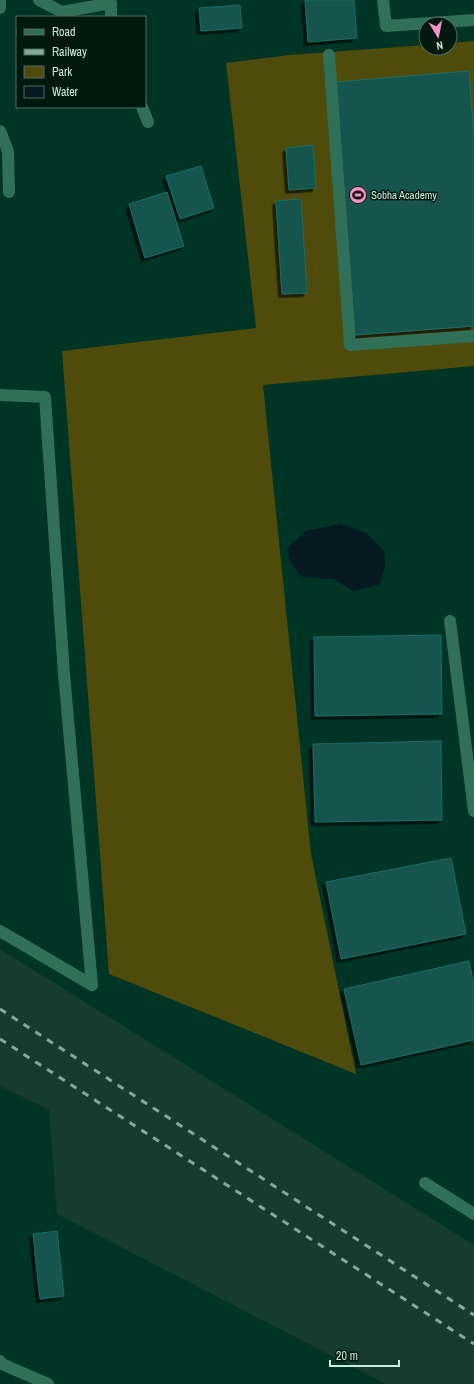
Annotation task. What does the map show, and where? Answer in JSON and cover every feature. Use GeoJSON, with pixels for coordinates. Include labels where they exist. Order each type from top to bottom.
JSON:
{"type":"FeatureCollection","features":[{"type":"Feature","properties":{"kind":"street"},"geometry":{"type":"LineString","coordinates":[[0,0],[0,8]]}},
{"type":"Feature","properties":{"kind":"street"},"geometry":{"type":"LineString","coordinates":[[39,0],[62,12],[111,3],[111,16]]}},
{"type":"Feature","properties":{"kind":"street"},"geometry":{"type":"LineString","coordinates":[[383,0],[386,26],[474,20]]}},
{"type":"Feature","properties":{"kind":"street"},"geometry":{"type":"LineString","coordinates":[[329,55],[350,345],[474,336]]}},
{"type":"Feature","properties":{"kind":"street"},"geometry":{"type":"LineString","coordinates":[[142,108],[148,122]]}},
{"type":"Feature","properties":{"kind":"street"},"geometry":{"type":"LineString","coordinates":[[0,131],[8,151],[9,192]]}},
{"type":"Feature","properties":{"kind":"street"},"geometry":{"type":"LineString","coordinates":[[0,395],[45,396],[64,674],[92,985],[0,931]]}},
{"type":"Feature","properties":{"kind":"street"},"geometry":{"type":"LineString","coordinates":[[450,621],[474,811]]}},
{"type":"Feature","properties":{"kind":"street"},"geometry":{"type":"LineString","coordinates":[[425,1183],[474,1214]]}},
{"type":"Feature","properties":{"kind":"street"},"geometry":{"type":"LineString","coordinates":[[0,1361],[2,1364],[48,1384]]}},
{"type":"Feature","properties":{"kind":"shaded area"},"geometry":{"type":"Polygon","coordinates":[[[0,949],[474,1245],[474,1384],[386,1384],[57,1214],[49,1110],[0,1086],[0,949]]]}},
{"type":"Feature","properties":{"kind":"green space"},"geometry":{"type":"Polygon","coordinates":[[[474,41],[474,366],[263,385],[311,854],[356,1074],[109,974],[62,351],[256,328],[226,63],[289,55],[418,46],[418,56],[458,56],[458,42],[474,41]]]}},
{"type":"Feature","properties":{"kind":"water"},"geometry":{"type":"Polygon","coordinates":[[[340,524],[366,533],[384,551],[385,566],[380,584],[354,591],[333,579],[302,577],[290,562],[287,549],[306,531],[340,524]]]}},
{"type":"Feature","properties":{"kind":"building"},"geometry":{"type":"Polygon","coordinates":[[[305,0],[354,0],[357,38],[308,42],[305,0]]]}},
{"type":"Feature","properties":{"kind":"building"},"geometry":{"type":"Polygon","coordinates":[[[240,5],[242,28],[201,31],[199,8],[240,5]]]}},
{"type":"Feature","properties":{"kind":"building"},"geometry":{"type":"Polygon","coordinates":[[[469,71],[474,137],[474,326],[355,335],[336,82],[469,71]]]}},
{"type":"Feature","properties":{"kind":"building"},"geometry":{"type":"Polygon","coordinates":[[[313,145],[316,188],[289,190],[286,148],[313,145]]]}},
{"type":"Feature","properties":{"kind":"building"},"geometry":{"type":"Polygon","coordinates":[[[201,166],[214,208],[180,219],[166,176],[201,166]]]}},
{"type":"Feature","properties":{"kind":"building"},"geometry":{"type":"Polygon","coordinates":[[[167,192],[184,246],[145,258],[129,204],[167,192]]]}},
{"type":"Feature","properties":{"kind":"building"},"geometry":{"type":"Polygon","coordinates":[[[301,199],[307,293],[282,294],[276,201],[301,199]]]}},
{"type":"Feature","properties":{"kind":"building"},"geometry":{"type":"Polygon","coordinates":[[[441,635],[442,714],[315,716],[314,637],[441,635]]]}},
{"type":"Feature","properties":{"kind":"building"},"geometry":{"type":"Polygon","coordinates":[[[441,741],[442,820],[315,822],[313,744],[441,741]]]}},
{"type":"Feature","properties":{"kind":"building"},"geometry":{"type":"Polygon","coordinates":[[[451,858],[466,934],[341,959],[326,882],[451,858]]]}},
{"type":"Feature","properties":{"kind":"building"},"geometry":{"type":"Polygon","coordinates":[[[469,961],[474,985],[474,1040],[361,1065],[344,989],[469,961]]]}},
{"type":"Feature","properties":{"kind":"building"},"geometry":{"type":"Polygon","coordinates":[[[57,1231],[64,1296],[40,1299],[33,1234],[57,1231]]]}},
{"type":"Feature","properties":{"kind":"railway"},"geometry":{"type":"LineString","coordinates":[[0,1009],[474,1315]]}},
{"type":"Feature","properties":{"kind":"railway"},"geometry":{"type":"LineString","coordinates":[[0,1039],[474,1344]]}},
{"type":"Feature","properties":{"kind":"place","name":"Sobha Academy"},"geometry":{"type":"Point","coordinates":[358,195]}}]}
